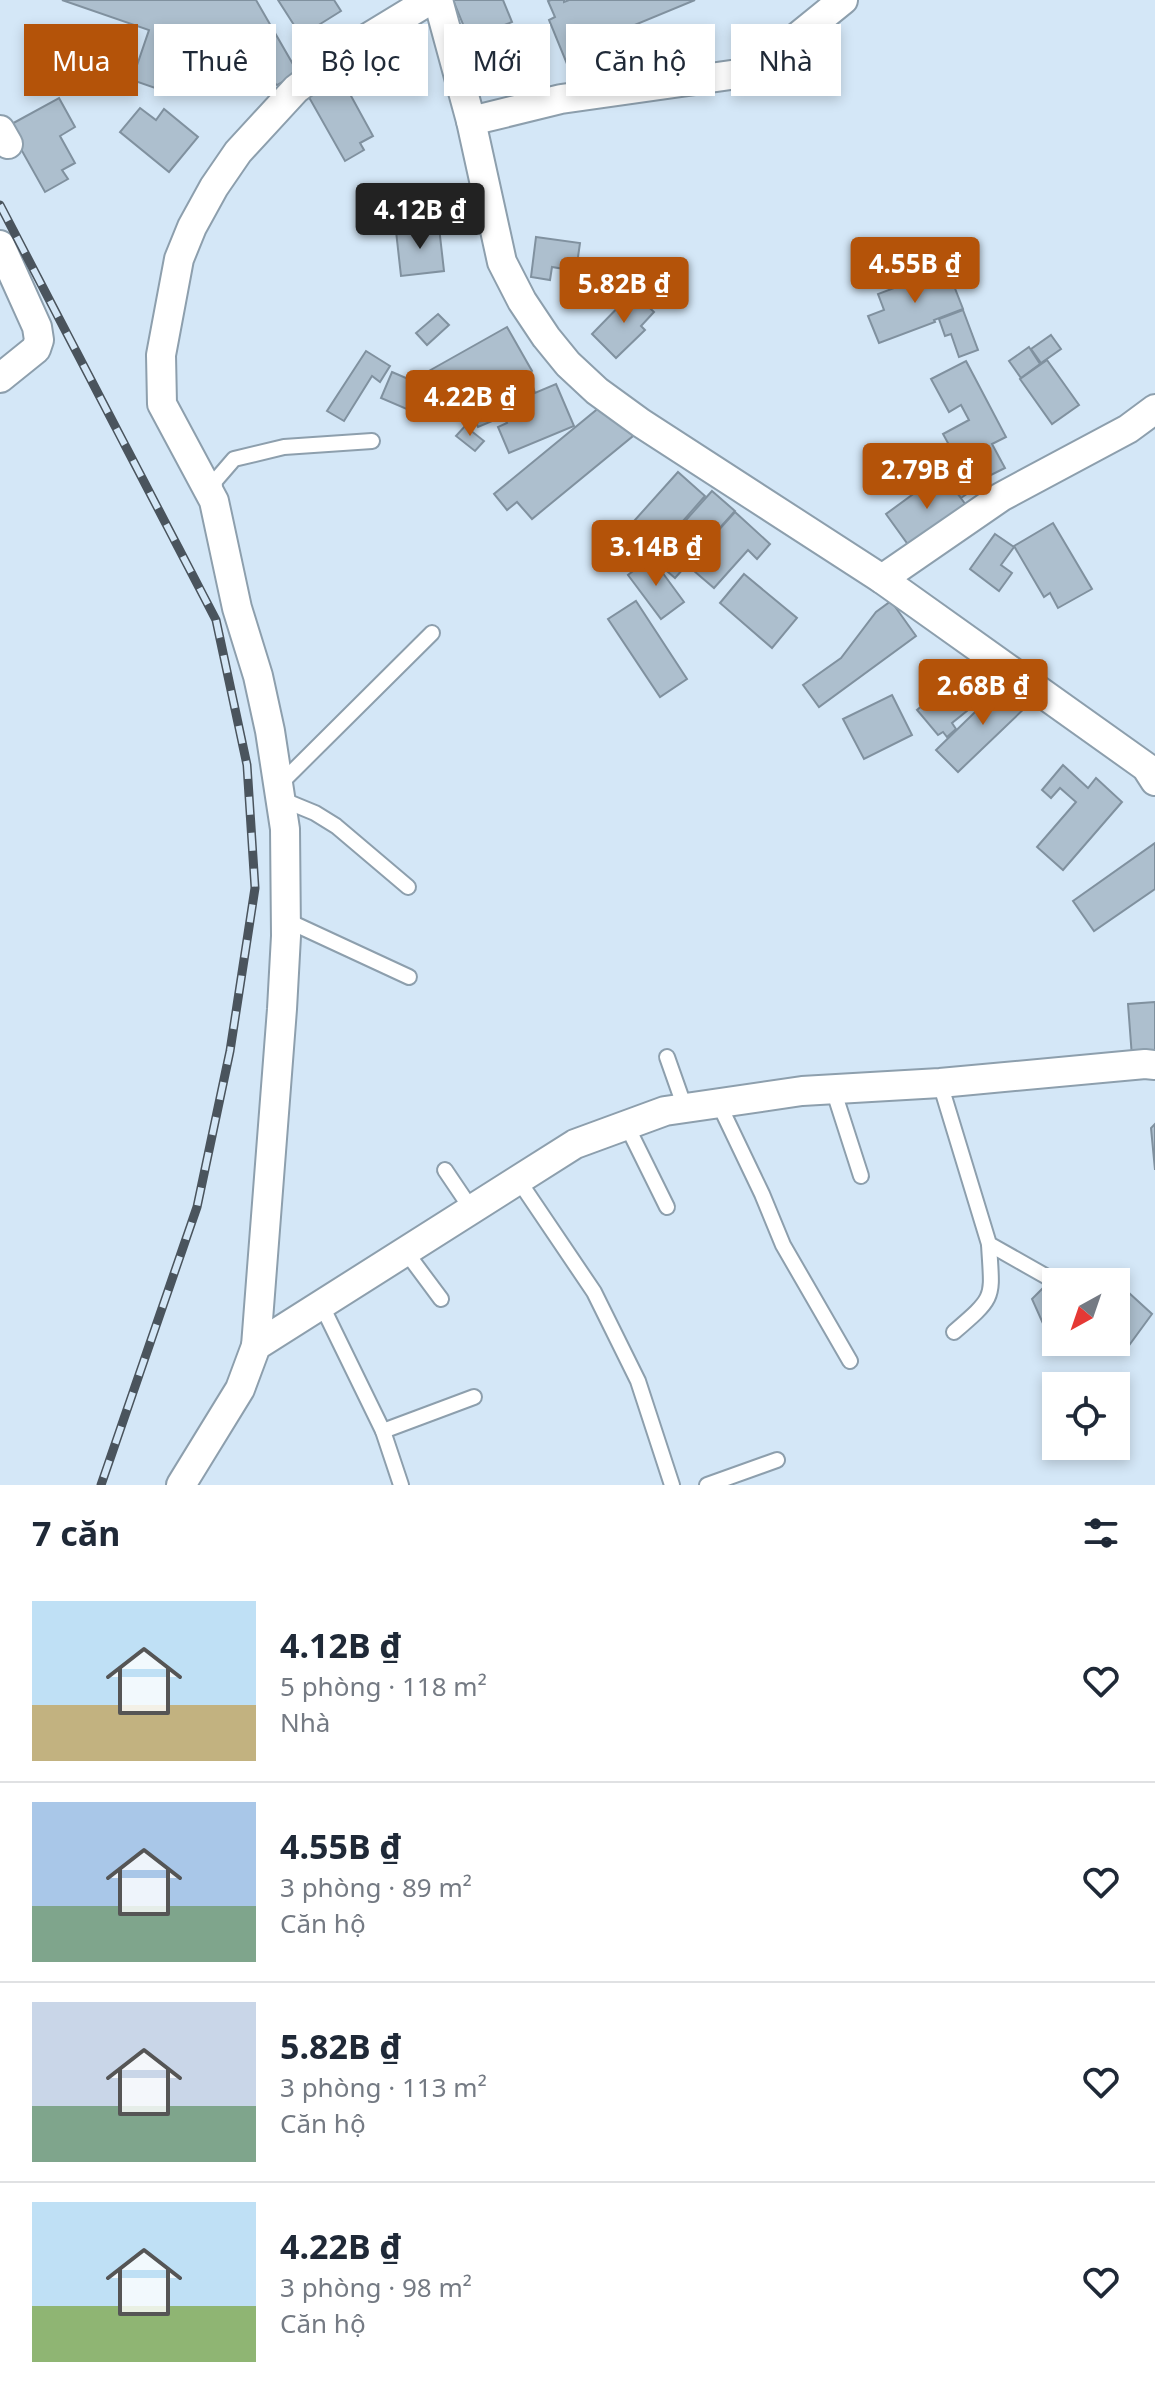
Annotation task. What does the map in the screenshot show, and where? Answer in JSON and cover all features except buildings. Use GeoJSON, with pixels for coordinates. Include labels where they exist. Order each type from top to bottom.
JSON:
{"type":"FeatureCollection","features":[{"type":"Feature","properties":{"kind":"street"},"geometry":{"type":"LineString","coordinates":[[181,1485],[240,1389],[256,1346],[282,1009],[286,920],[285,829],[261,690],[237,608],[214,501],[162,404],[161,355],[179,259],[214,187],[238,152],[296,89],[348,50],[430,0]]}},
{"type":"Feature","properties":{"kind":"street"},"geometry":{"type":"LineString","coordinates":[[438,0],[471,121],[502,262],[522,301],[568,364],[597,391],[641,423],[882,579],[1146,767],[1155,781]]}},
{"type":"Feature","properties":{"kind":"street"},"geometry":{"type":"LineString","coordinates":[[471,121],[561,99],[738,74],[790,43],[843,0]]}},
{"type":"Feature","properties":{"kind":"street"},"geometry":{"type":"LineString","coordinates":[[0,245],[37,327],[39,340],[36,349],[0,378]]}},
{"type":"Feature","properties":{"kind":"street"},"geometry":{"type":"LineString","coordinates":[[882,579],[1001,497],[1128,429],[1155,409]]}},
{"type":"Feature","properties":{"kind":"street"},"geometry":{"type":"LineString","coordinates":[[256,1346],[575,1144],[665,1111],[833,1089],[1155,1065]]}},
{"type":"Feature","properties":{"kind":"lane"},"geometry":{"type":"LineString","coordinates":[[214,501],[215,481],[234,459],[284,447],[372,441]]}},
{"type":"Feature","properties":{"kind":"lane"},"geometry":{"type":"LineString","coordinates":[[408,887],[336,826],[280,792],[432,633]]}},
{"type":"Feature","properties":{"kind":"lane"},"geometry":{"type":"LineString","coordinates":[[286,920],[409,977]]}},
{"type":"Feature","properties":{"kind":"lane"},"geometry":{"type":"LineString","coordinates":[[667,1057],[685,1108]]}},
{"type":"Feature","properties":{"kind":"lane"},"geometry":{"type":"LineString","coordinates":[[940,1083],[989,1244],[992,1290],[984,1307],[954,1332]]}},
{"type":"Feature","properties":{"kind":"lane"},"geometry":{"type":"LineString","coordinates":[[833,1089],[861,1176]]}},
{"type":"Feature","properties":{"kind":"lane"},"geometry":{"type":"LineString","coordinates":[[718,1102],[783,1245],[850,1361]]}},
{"type":"Feature","properties":{"kind":"lane"},"geometry":{"type":"LineString","coordinates":[[626,1124],[667,1207]]}},
{"type":"Feature","properties":{"kind":"lane"},"geometry":{"type":"LineString","coordinates":[[445,1170],[472,1210]]}},
{"type":"Feature","properties":{"kind":"lane"},"geometry":{"type":"LineString","coordinates":[[519,1181],[594,1292],[638,1381],[672,1485]]}},
{"type":"Feature","properties":{"kind":"lane"},"geometry":{"type":"LineString","coordinates":[[989,1244],[1042,1274]]}},
{"type":"Feature","properties":{"kind":"lane"},"geometry":{"type":"LineString","coordinates":[[406,1252],[441,1299]]}},
{"type":"Feature","properties":{"kind":"lane"},"geometry":{"type":"LineString","coordinates":[[322,1306],[383,1431],[401,1485]]}},
{"type":"Feature","properties":{"kind":"lane"},"geometry":{"type":"LineString","coordinates":[[383,1431],[474,1397]]}},
{"type":"Feature","properties":{"kind":"lane"},"geometry":{"type":"LineString","coordinates":[[707,1485],[777,1460]]}},
{"type":"Feature","properties":{"kind":"railway"},"geometry":{"type":"LineString","coordinates":[[0,205],[216,620],[247,765],[255,888],[230,1051],[197,1207],[101,1485]]}}]}
